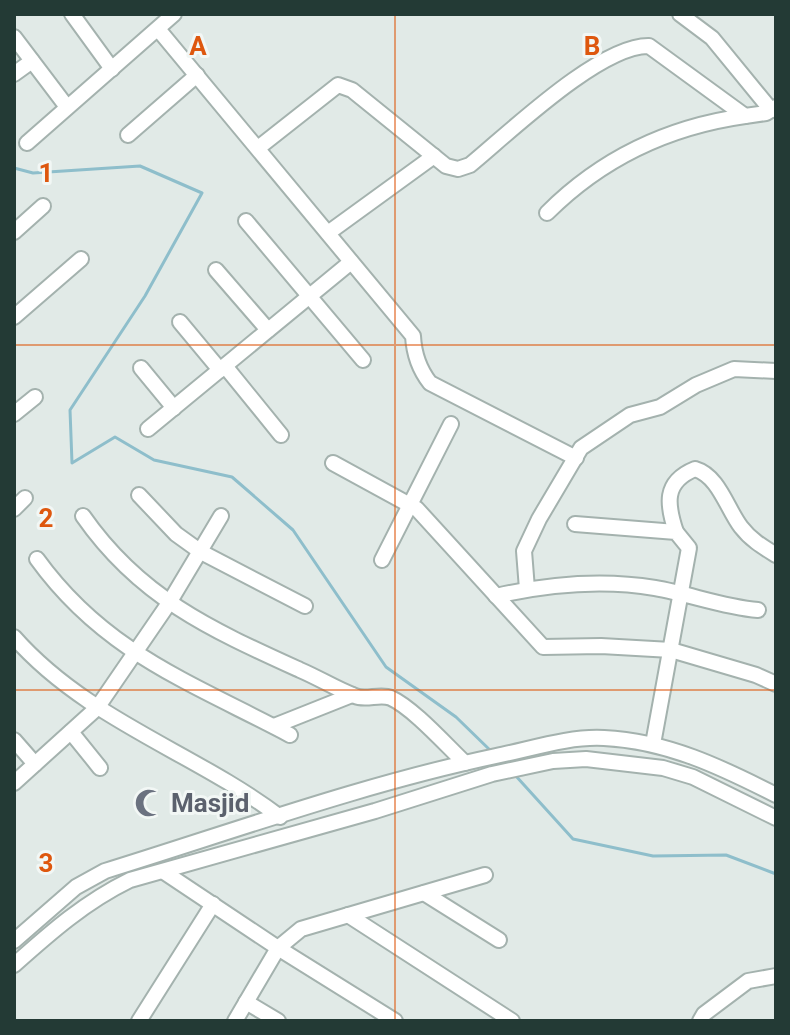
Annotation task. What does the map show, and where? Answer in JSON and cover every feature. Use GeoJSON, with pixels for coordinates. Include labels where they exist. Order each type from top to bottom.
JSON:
{"type":"FeatureCollection","features":[{"type":"Feature","properties":{"kind":"street"},"geometry":{"type":"LineString","coordinates":[[72,14],[112,69]]}},
{"type":"Feature","properties":{"kind":"street"},"geometry":{"type":"LineString","coordinates":[[27,143],[174,14]]}},
{"type":"Feature","properties":{"kind":"street"},"geometry":{"type":"LineString","coordinates":[[547,213],[595,170],[633,150],[694,126],[766,113],[774,108],[712,38],[680,14]]}},
{"type":"Feature","properties":{"kind":"street"},"geometry":{"type":"LineString","coordinates":[[158,29],[413,336],[421,372],[430,383],[576,458]]}},
{"type":"Feature","properties":{"kind":"street"},"geometry":{"type":"LineString","coordinates":[[14,37],[67,107]]}},
{"type":"Feature","properties":{"kind":"street"},"geometry":{"type":"LineString","coordinates":[[258,148],[338,85],[352,90],[446,166],[458,169],[470,165],[597,62],[633,45],[649,46],[745,116]]}},
{"type":"Feature","properties":{"kind":"street"},"geometry":{"type":"LineString","coordinates":[[14,74],[32,61]]}},
{"type":"Feature","properties":{"kind":"street"},"geometry":{"type":"LineString","coordinates":[[128,135],[197,75]]}},
{"type":"Feature","properties":{"kind":"street"},"geometry":{"type":"LineString","coordinates":[[328,233],[434,156]]}},
{"type":"Feature","properties":{"kind":"street"},"geometry":{"type":"LineString","coordinates":[[14,232],[43,206]]}},
{"type":"Feature","properties":{"kind":"street"},"geometry":{"type":"LineString","coordinates":[[246,221],[363,360]]}},
{"type":"Feature","properties":{"kind":"street"},"geometry":{"type":"LineString","coordinates":[[14,317],[81,259]]}},
{"type":"Feature","properties":{"kind":"street"},"geometry":{"type":"LineString","coordinates":[[148,429],[351,262]]}},
{"type":"Feature","properties":{"kind":"street"},"geometry":{"type":"LineString","coordinates":[[216,270],[268,330]]}},
{"type":"Feature","properties":{"kind":"street"},"geometry":{"type":"LineString","coordinates":[[180,322],[281,435]]}},
{"type":"Feature","properties":{"kind":"street"},"geometry":{"type":"LineString","coordinates":[[141,368],[174,408]]}},
{"type":"Feature","properties":{"kind":"street"},"geometry":{"type":"LineString","coordinates":[[527,589],[524,551],[581,448],[630,415],[660,407],[696,385],[734,369],[776,371]]}},
{"type":"Feature","properties":{"kind":"street"},"geometry":{"type":"LineString","coordinates":[[14,414],[35,397]]}},
{"type":"Feature","properties":{"kind":"street"},"geometry":{"type":"LineString","coordinates":[[382,560],[451,424]]}},
{"type":"Feature","properties":{"kind":"street"},"geometry":{"type":"LineString","coordinates":[[333,463],[412,505],[543,647],[671,650],[756,675],[776,684]]}},
{"type":"Feature","properties":{"kind":"street"},"geometry":{"type":"LineString","coordinates":[[653,744],[689,548],[676,532],[668,508],[669,496],[676,482],[695,469],[712,480],[742,528],[757,544],[776,555]]}},
{"type":"Feature","properties":{"kind":"street"},"geometry":{"type":"LineString","coordinates":[[139,495],[176,534],[201,552],[305,606]]}},
{"type":"Feature","properties":{"kind":"street"},"geometry":{"type":"LineString","coordinates":[[83,516],[103,545],[135,578],[169,603],[214,629],[352,695],[360,698],[389,697],[470,762]]}},
{"type":"Feature","properties":{"kind":"street"},"geometry":{"type":"LineString","coordinates":[[14,783],[97,708],[169,603],[221,516]]}},
{"type":"Feature","properties":{"kind":"street"},"geometry":{"type":"LineString","coordinates":[[575,524],[676,532]]}},
{"type":"Feature","properties":{"kind":"street"},"geometry":{"type":"LineString","coordinates":[[37,559],[57,587],[133,653],[290,735]]}},
{"type":"Feature","properties":{"kind":"street"},"geometry":{"type":"LineString","coordinates":[[496,596],[542,586],[617,583],[758,610]]}},
{"type":"Feature","properties":{"kind":"street"},"geometry":{"type":"LineString","coordinates":[[14,637],[58,679],[97,708],[187,761],[244,790],[280,817]]}},
{"type":"Feature","properties":{"kind":"street"},"geometry":{"type":"LineString","coordinates":[[274,726],[352,695]]}},
{"type":"Feature","properties":{"kind":"street"},"geometry":{"type":"LineString","coordinates":[[71,732],[100,768]]}},
{"type":"Feature","properties":{"kind":"street"},"geometry":{"type":"LineString","coordinates":[[14,941],[76,887],[105,871],[370,789],[552,743],[602,737],[680,750],[776,795]]}},
{"type":"Feature","properties":{"kind":"street"},"geometry":{"type":"LineString","coordinates":[[14,740],[35,764]]}},
{"type":"Feature","properties":{"kind":"street"},"geometry":{"type":"LineString","coordinates":[[14,965],[68,917],[130,880],[375,811],[517,767],[586,759],[663,768],[693,777],[776,818]]}},
{"type":"Feature","properties":{"kind":"street"},"geometry":{"type":"LineString","coordinates":[[370,789],[375,811]]}},
{"type":"Feature","properties":{"kind":"street"},"geometry":{"type":"LineString","coordinates":[[164,872],[395,1021]]}},
{"type":"Feature","properties":{"kind":"street"},"geometry":{"type":"LineString","coordinates":[[235,1021],[278,948],[301,929],[485,875]]}},
{"type":"Feature","properties":{"kind":"street"},"geometry":{"type":"LineString","coordinates":[[424,893],[499,940]]}},
{"type":"Feature","properties":{"kind":"street"},"geometry":{"type":"LineString","coordinates":[[139,1021],[213,904]]}},
{"type":"Feature","properties":{"kind":"street"},"geometry":{"type":"LineString","coordinates":[[348,915],[512,1021]]}},
{"type":"Feature","properties":{"kind":"street"},"geometry":{"type":"LineString","coordinates":[[705,1019],[748,981],[776,976]]}},
{"type":"Feature","properties":{"kind":"street"},"geometry":{"type":"LineString","coordinates":[[246,1002],[278,1021]]}},
{"type":"Feature","properties":{"kind":"waterway"},"geometry":{"type":"LineString","coordinates":[[14,168],[33,173],[140,166],[202,193],[145,296],[70,410],[72,463],[115,437],[154,460],[232,477],[293,530],[386,667],[456,717],[493,753]]}},
{"type":"Feature","properties":{"kind":"waterway"},"geometry":{"type":"LineString","coordinates":[[515,775],[573,839],[653,856],[726,855],[776,874]]}},
{"type":"Feature","properties":{"kind":"place","name":"Masjid"},"geometry":{"type":"Point","coordinates":[149,803]}}]}
